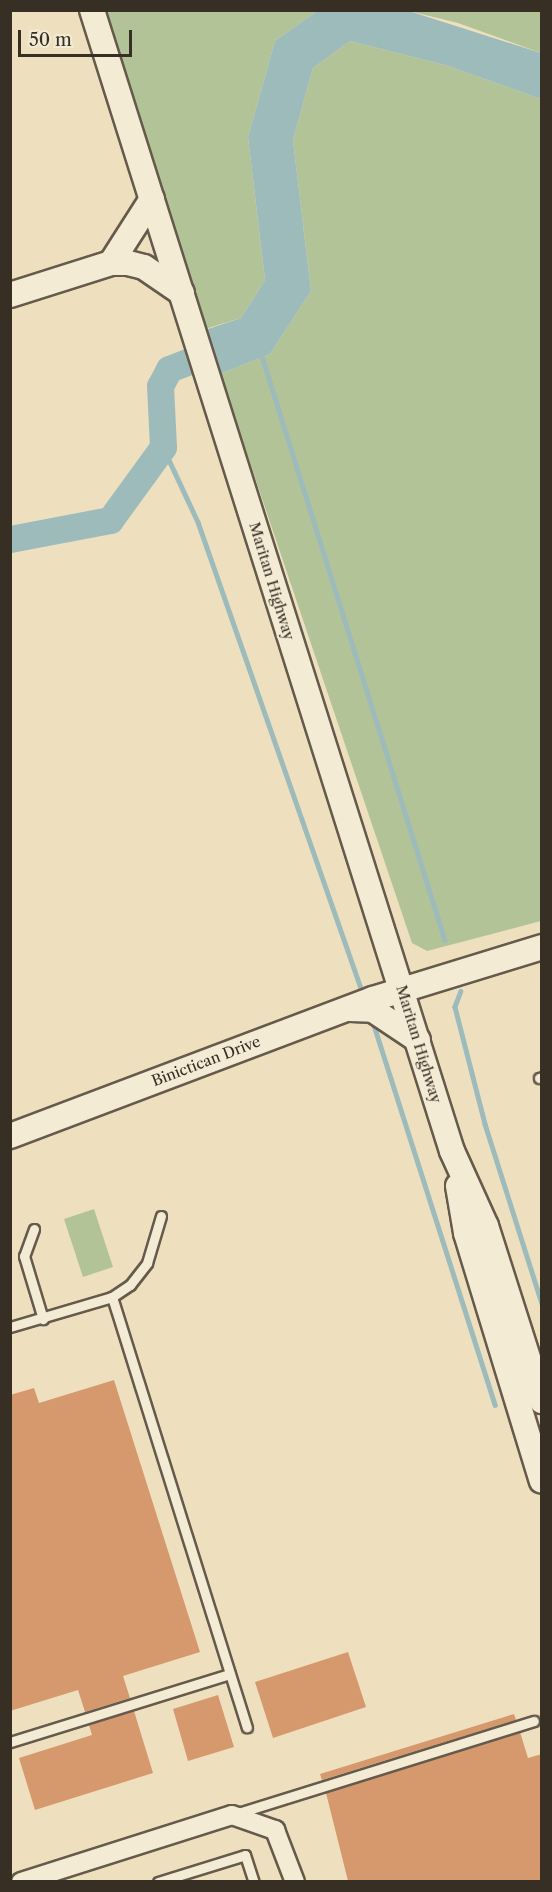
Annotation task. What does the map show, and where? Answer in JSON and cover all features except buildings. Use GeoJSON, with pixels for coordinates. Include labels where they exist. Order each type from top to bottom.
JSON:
{"type":"FeatureCollection","features":[{"type":"Feature","properties":{"kind":"main road","name":"Maritan Highway"},"geometry":{"type":"LineString","coordinates":[[92,10],[452,1151],[466,1233],[542,1481]]}},
{"type":"Feature","properties":{"kind":"main road"},"geometry":{"type":"LineString","coordinates":[[111,263],[152,199]]}},
{"type":"Feature","properties":{"kind":"main road"},"geometry":{"type":"LineString","coordinates":[[10,295],[111,263],[144,267],[182,293]]}},
{"type":"Feature","properties":{"kind":"main road","name":"Binictican Drive"},"geometry":{"type":"LineString","coordinates":[[10,1136],[345,1009],[402,989],[542,947]]}},
{"type":"Feature","properties":{"kind":"main road"},"geometry":{"type":"LineString","coordinates":[[345,1009],[373,1010],[418,1040]]}},
{"type":"Feature","properties":{"kind":"main road","name":"Maritan Highway"},"geometry":{"type":"LineString","coordinates":[[452,1151],[486,1226],[542,1401]]}},
{"type":"Feature","properties":{"kind":"street"},"geometry":{"type":"LineString","coordinates":[[21,1881],[232,1815],[275,1830],[296,1881]]}},
{"type":"Feature","properties":{"kind":"lane"},"geometry":{"type":"LineString","coordinates":[[10,1327],[43,1319],[112,1296],[147,1263],[161,1216]]}},
{"type":"Feature","properties":{"kind":"lane"},"geometry":{"type":"LineString","coordinates":[[34,1229],[24,1256],[43,1319]]}},
{"type":"Feature","properties":{"kind":"lane"},"geometry":{"type":"LineString","coordinates":[[112,1296],[248,1727]]}},
{"type":"Feature","properties":{"kind":"lane"},"geometry":{"type":"LineString","coordinates":[[10,1742],[230,1674]]}},
{"type":"Feature","properties":{"kind":"lane"},"geometry":{"type":"LineString","coordinates":[[232,1815],[534,1721]]}},
{"type":"Feature","properties":{"kind":"lane"},"geometry":{"type":"LineString","coordinates":[[158,1881],[245,1855],[254,1881]]}},
{"type":"Feature","properties":{"kind":"green space"},"geometry":{"type":"Polygon","coordinates":[[[105,11],[317,11],[275,41],[248,137],[265,280],[241,318],[205,329],[105,11]]]}},
{"type":"Feature","properties":{"kind":"green space"},"geometry":{"type":"Polygon","coordinates":[[[409,11],[541,11],[541,53],[458,23],[409,11]]]}},
{"type":"Feature","properties":{"kind":"green space"},"geometry":{"type":"Polygon","coordinates":[[[350,41],[445,65],[541,99],[541,921],[427,951],[412,943],[220,374],[270,354],[311,291],[293,140],[313,68],[350,41]]]}},
{"type":"Feature","properties":{"kind":"green space"},"geometry":{"type":"Polygon","coordinates":[[[94,1209],[113,1267],[83,1277],[64,1219],[94,1209]]]}},
{"type":"Feature","properties":{"kind":"water"},"geometry":{"type":"Polygon","coordinates":[[[317,11],[409,11],[541,53],[541,99],[445,65],[350,41],[313,68],[293,140],[311,291],[270,354],[220,374],[205,330],[241,318],[265,280],[248,137],[275,41],[317,11]]]}},
{"type":"Feature","properties":{"kind":"waterway"},"geometry":{"type":"LineString","coordinates":[[10,539],[110,520],[163,447],[160,386],[169,369],[223,348]]}},
{"type":"Feature","properties":{"kind":"waterway"},"geometry":{"type":"LineString","coordinates":[[261,353],[445,940]]}},
{"type":"Feature","properties":{"kind":"waterway"},"geometry":{"type":"LineString","coordinates":[[163,447],[198,522],[363,994]]}},
{"type":"Feature","properties":{"kind":"waterway"},"geometry":{"type":"LineString","coordinates":[[461,991],[455,1007],[485,1124],[542,1304]]}},
{"type":"Feature","properties":{"kind":"waterway"},"geometry":{"type":"LineString","coordinates":[[372,1019],[495,1405]]}}]}
